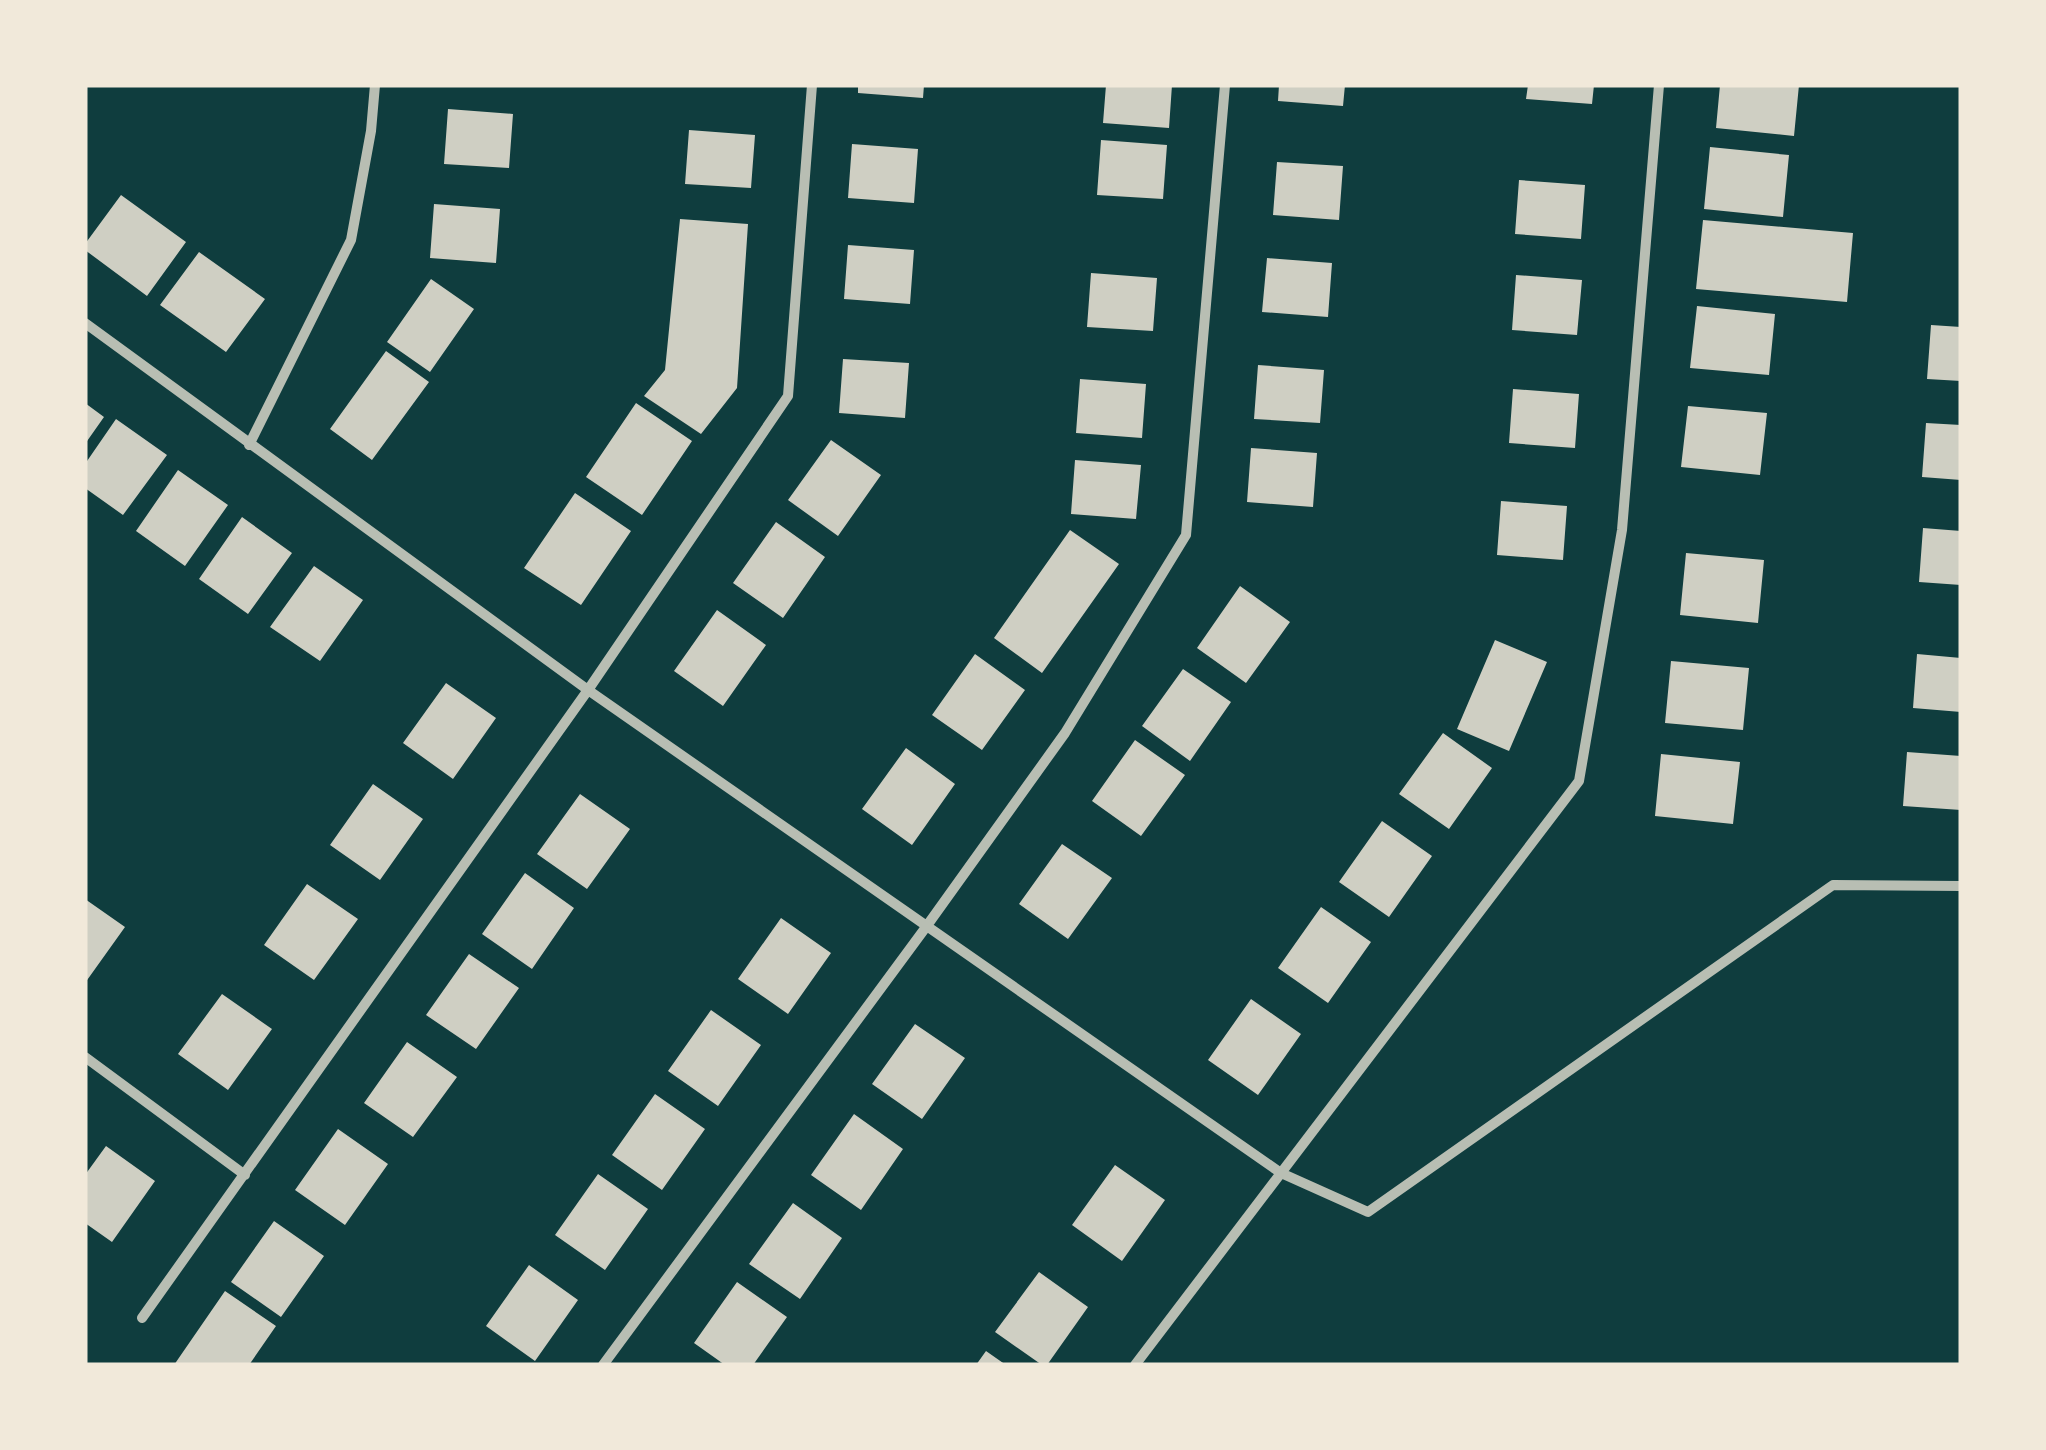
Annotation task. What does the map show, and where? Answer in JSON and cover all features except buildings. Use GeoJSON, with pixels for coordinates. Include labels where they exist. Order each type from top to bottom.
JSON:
{"type":"FeatureCollection","features":[{"type":"Feature","properties":{"kind":"street"},"geometry":{"type":"LineString","coordinates":[[249,445],[351,240],[371,131],[375,85]]}},
{"type":"Feature","properties":{"kind":"street"},"geometry":{"type":"LineString","coordinates":[[142,1318],[588,690],[788,396],[812,85]]}},
{"type":"Feature","properties":{"kind":"street"},"geometry":{"type":"LineString","coordinates":[[602,1365],[1066,733],[1186,534],[1225,85]]}},
{"type":"Feature","properties":{"kind":"street"},"geometry":{"type":"LineString","coordinates":[[1135,1365],[1579,781],[1622,530],[1659,85]]}},
{"type":"Feature","properties":{"kind":"street"},"geometry":{"type":"LineString","coordinates":[[85,323],[588,690],[926,928],[1280,1173],[1368,1212],[1832,884],[1961,886]]}},
{"type":"Feature","properties":{"kind":"street"},"geometry":{"type":"LineString","coordinates":[[85,1057],[245,1175]]}}]}
